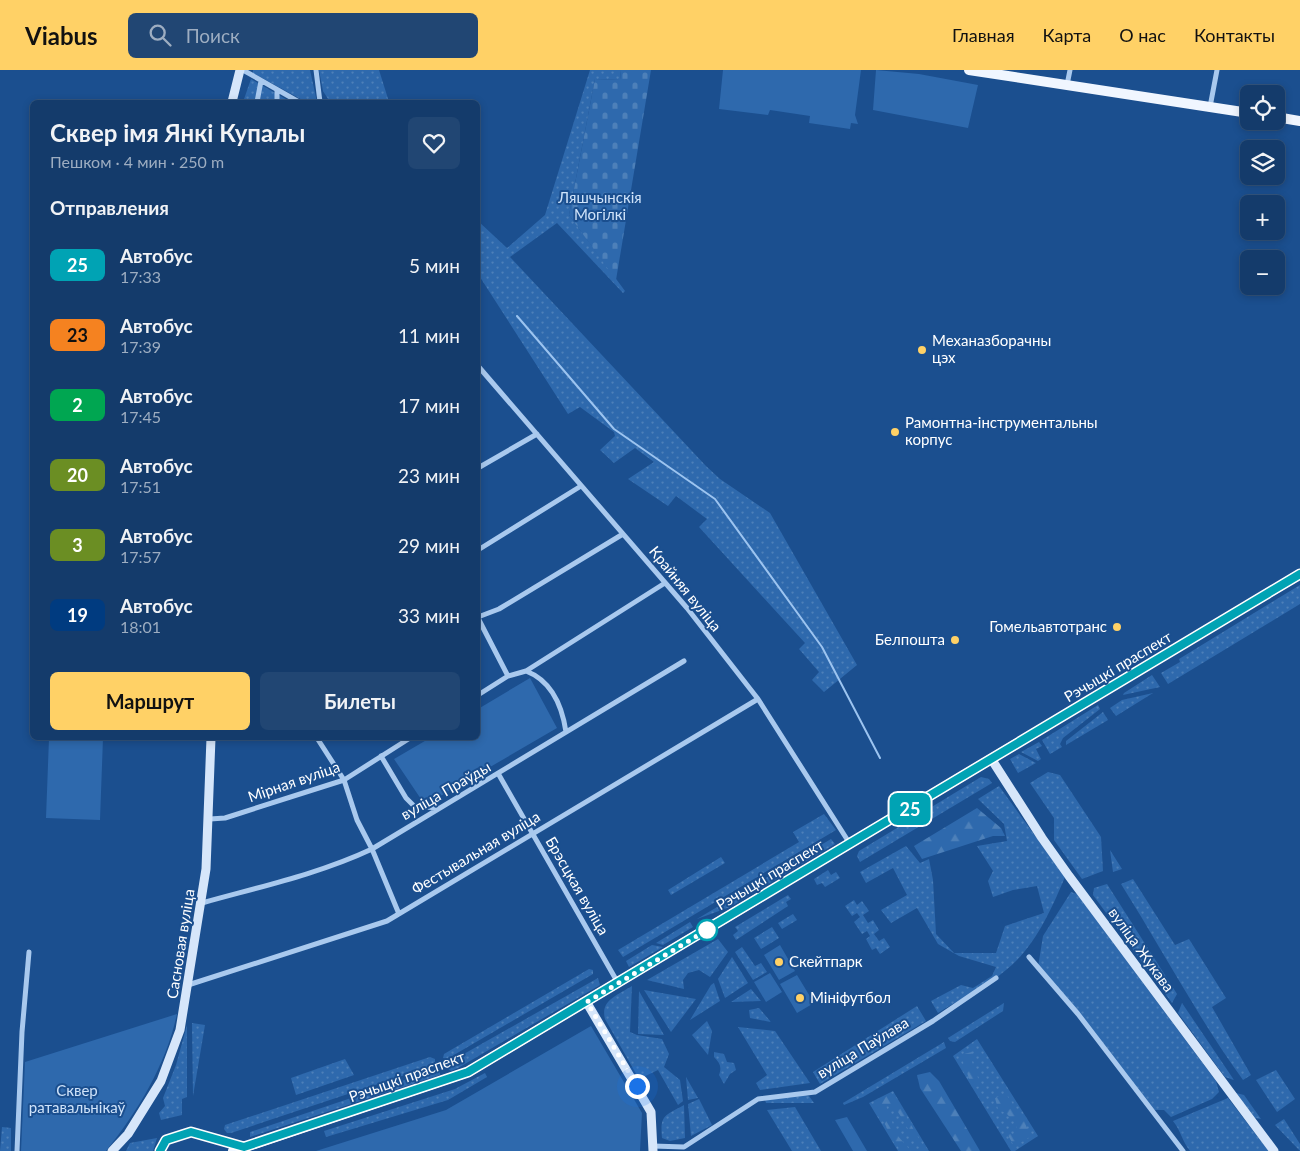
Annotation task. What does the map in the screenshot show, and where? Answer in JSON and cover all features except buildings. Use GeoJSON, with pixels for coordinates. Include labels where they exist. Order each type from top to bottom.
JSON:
{"type":"FeatureCollection","features":[{"type":"Feature","properties":{"kind":"main road"},"geometry":{"type":"LineString","coordinates":[[969,70],[1240,112]]}},
{"type":"Feature","properties":{"kind":"main road"},"geometry":{"type":"LineString","coordinates":[[1285,118],[1300,121]]}},
{"type":"Feature","properties":{"kind":"main road","name":"Рэчыцкі праспект"},"geometry":{"type":"LineString","coordinates":[[233,1151],[455,1078],[618,984],[1300,574]]}},
{"type":"Feature","properties":{"kind":"street"},"geometry":{"type":"LineString","coordinates":[[233,100],[241,70],[295,100]]}},
{"type":"Feature","properties":{"kind":"street"},"geometry":{"type":"LineString","coordinates":[[316,70],[320,100]]}},
{"type":"Feature","properties":{"kind":"street"},"geometry":{"type":"LineString","coordinates":[[1067,85],[1070,70]]}},
{"type":"Feature","properties":{"kind":"street"},"geometry":{"type":"LineString","coordinates":[[1210,107],[1217,70]]}},
{"type":"Feature","properties":{"kind":"street"},"geometry":{"type":"LineString","coordinates":[[257,100],[262,81]]}},
{"type":"Feature","properties":{"kind":"street"},"geometry":{"type":"LineString","coordinates":[[277,90],[277,100]]}},
{"type":"Feature","properties":{"kind":"street","name":"Крайняя вуліца"},"geometry":{"type":"LineString","coordinates":[[480,368],[665,582],[758,699],[850,844]]}},
{"type":"Feature","properties":{"kind":"street"},"geometry":{"type":"LineString","coordinates":[[480,467],[537,434]]}},
{"type":"Feature","properties":{"kind":"street"},"geometry":{"type":"LineString","coordinates":[[480,549],[580,486]]}},
{"type":"Feature","properties":{"kind":"street"},"geometry":{"type":"LineString","coordinates":[[480,617],[499,609],[623,534]]}},
{"type":"Feature","properties":{"kind":"street"},"geometry":{"type":"LineString","coordinates":[[480,694],[508,676],[526,671],[665,582]]}},
{"type":"Feature","properties":{"kind":"street"},"geometry":{"type":"LineString","coordinates":[[480,622],[508,676]]}},
{"type":"Feature","properties":{"kind":"street","name":"вуліца Праўды"},"geometry":{"type":"LineString","coordinates":[[202,903],[249,891],[352,858],[372,849],[438,808],[499,775],[684,661]]}},
{"type":"Feature","properties":{"kind":"street"},"geometry":{"type":"LineString","coordinates":[[526,671],[543,679],[548,685],[563,714],[566,732]]}},
{"type":"Feature","properties":{"kind":"street","name":"Фестывальная вуліца"},"geometry":{"type":"LineString","coordinates":[[188,985],[387,921],[758,699]]}},
{"type":"Feature","properties":{"kind":"street","name":"Сасновая вуліца"},"geometry":{"type":"LineString","coordinates":[[112,1151],[123,1140],[161,1081],[171,1060],[180,1030],[202,903],[210,819],[212,740]]}},
{"type":"Feature","properties":{"kind":"street"},"geometry":{"type":"LineString","coordinates":[[319,740],[344,780],[357,820],[372,849],[399,914]]}},
{"type":"Feature","properties":{"kind":"street","name":"Мірная вуліца"},"geometry":{"type":"LineString","coordinates":[[210,819],[225,818],[344,780],[402,740]]}},
{"type":"Feature","properties":{"kind":"street"},"geometry":{"type":"LineString","coordinates":[[381,756],[406,798],[414,806],[438,808]]}},
{"type":"Feature","properties":{"kind":"street","name":"вуліца Жукава"},"geometry":{"type":"LineString","coordinates":[[992,760],[1069,876],[1274,1151]]}},
{"type":"Feature","properties":{"kind":"street","name":"Брэсцкая вуліца"},"geometry":{"type":"LineString","coordinates":[[499,775],[618,984]]}},
{"type":"Feature","properties":{"kind":"street"},"geometry":{"type":"LineString","coordinates":[[17,1151],[22,1032],[29,952]]}},
{"type":"Feature","properties":{"kind":"street"},"geometry":{"type":"LineString","coordinates":[[1029,956],[1078,1014],[1183,1151]]}},
{"type":"Feature","properties":{"kind":"street","name":"вуліца Паўлава"},"geometry":{"type":"LineString","coordinates":[[653,1149],[684,1147],[758,1099],[815,1092],[933,1021],[996,978]]}},
{"type":"Feature","properties":{"kind":"street"},"geometry":{"type":"LineString","coordinates":[[587,1002],[651,1112],[653,1149]]}},
{"type":"Feature","properties":{"kind":"street","name":"Сасновая вуліца"},"geometry":{"type":"LineString","coordinates":[[120,1151],[123,1140]]}},
{"type":"Feature","properties":{"kind":"green space"},"geometry":{"type":"Polygon","coordinates":[[[253,70],[310,70],[317,100],[302,100],[253,73],[253,70]]]}},
{"type":"Feature","properties":{"kind":"green space"},"geometry":{"type":"Polygon","coordinates":[[[319,70],[379,70],[388,100],[329,100],[323,91],[319,70]]]}},
{"type":"Feature","properties":{"kind":"green space"},"geometry":{"type":"Polygon","coordinates":[[[590,70],[621,70],[620,80],[595,79],[569,215],[625,291],[623,293],[557,223],[510,257],[706,466],[720,479],[770,513],[857,665],[824,692],[812,680],[819,672],[799,649],[805,643],[699,527],[707,519],[676,496],[668,506],[628,479],[654,462],[635,448],[614,463],[600,450],[615,436],[614,432],[580,407],[568,414],[480,277],[480,223],[507,248],[545,215],[590,70]]]}},
{"type":"Feature","properties":{"kind":"green space","name":"Ляшчынскія Могілкі"},"geometry":{"type":"Polygon","coordinates":[[[621,70],[651,70],[616,280],[569,215],[595,79],[620,80],[621,70]]]}},
{"type":"Feature","properties":{"kind":"green space"},"geometry":{"type":"Polygon","coordinates":[[[723,70],[861,70],[855,115],[858,124],[851,123],[850,129],[809,123],[810,116],[770,110],[768,115],[719,109],[723,70]]]}},
{"type":"Feature","properties":{"kind":"green space"},"geometry":{"type":"Polygon","coordinates":[[[876,70],[919,74],[978,85],[968,128],[873,110],[876,70]]]}},
{"type":"Feature","properties":{"kind":"green space"},"geometry":{"type":"Polygon","coordinates":[[[251,79],[288,100],[244,100],[251,79]]]}},
{"type":"Feature","properties":{"kind":"green space"},"geometry":{"type":"Polygon","coordinates":[[[1300,585],[1300,604],[1168,684],[1161,673],[1180,662],[1179,659],[1300,585]]]}},
{"type":"Feature","properties":{"kind":"green space"},"geometry":{"type":"Polygon","coordinates":[[[1152,675],[1160,687],[1123,695],[1124,693],[1152,675]]]}},
{"type":"Feature","properties":{"kind":"green space"},"geometry":{"type":"Polygon","coordinates":[[[530,678],[557,728],[425,805],[394,759],[427,740],[480,740],[480,708],[530,678]]]}},
{"type":"Feature","properties":{"kind":"green space"},"geometry":{"type":"Polygon","coordinates":[[[1153,693],[1116,716],[1110,708],[1122,700],[1153,693]]]}},
{"type":"Feature","properties":{"kind":"green space"},"geometry":{"type":"Polygon","coordinates":[[[1098,705],[1100,709],[1063,738],[1060,744],[1062,747],[1050,754],[1042,740],[1098,705]]]}},
{"type":"Feature","properties":{"kind":"green space"},"geometry":{"type":"Polygon","coordinates":[[[1103,712],[1108,720],[1066,745],[1066,741],[1103,712]]]}},
{"type":"Feature","properties":{"kind":"green space"},"geometry":{"type":"Polygon","coordinates":[[[49,740],[103,740],[100,820],[46,818],[49,740]]]}},
{"type":"Feature","properties":{"kind":"green space"},"geometry":{"type":"Polygon","coordinates":[[[1039,742],[1042,746],[1036,749],[1041,759],[1038,761],[1021,752],[1039,742]]]}},
{"type":"Feature","properties":{"kind":"green space"},"geometry":{"type":"Polygon","coordinates":[[[1019,754],[1036,763],[1018,773],[1010,759],[1019,754]]]}},
{"type":"Feature","properties":{"kind":"green space"},"geometry":{"type":"Polygon","coordinates":[[[1048,772],[1060,775],[1101,837],[1103,871],[1082,879],[1054,840],[1054,818],[1030,783],[1048,772]]]}},
{"type":"Feature","properties":{"kind":"green space"},"geometry":{"type":"Polygon","coordinates":[[[981,777],[989,779],[992,783],[860,862],[857,856],[859,851],[981,777]]]}},
{"type":"Feature","properties":{"kind":"green space"},"geometry":{"type":"Polygon","coordinates":[[[999,786],[1065,877],[1034,939],[1016,961],[990,982],[938,1013],[931,1001],[961,985],[973,988],[992,976],[996,967],[959,956],[938,944],[917,908],[891,923],[881,910],[907,895],[893,868],[866,883],[860,872],[906,846],[920,863],[929,859],[933,880],[936,934],[954,953],[996,953],[1005,926],[1044,913],[1037,886],[1013,890],[993,897],[988,881],[993,871],[977,846],[1007,841],[1004,824],[978,799],[999,786]]]}},
{"type":"Feature","properties":{"kind":"green space"},"geometry":{"type":"Polygon","coordinates":[[[977,808],[1001,828],[1005,836],[993,836],[922,859],[914,846],[977,808]]]}},
{"type":"Feature","properties":{"kind":"green space"},"geometry":{"type":"Polygon","coordinates":[[[824,814],[836,830],[623,957],[618,950],[799,842],[793,832],[824,814]]]}},
{"type":"Feature","properties":{"kind":"green space"},"geometry":{"type":"Polygon","coordinates":[[[831,839],[835,844],[730,907],[697,919],[831,839]]]}},
{"type":"Feature","properties":{"kind":"green space"},"geometry":{"type":"Polygon","coordinates":[[[1110,850],[1122,869],[1113,872],[1110,850]]]}},
{"type":"Feature","properties":{"kind":"green space"},"geometry":{"type":"Polygon","coordinates":[[[721,857],[725,863],[671,895],[668,890],[721,857]]]}},
{"type":"Feature","properties":{"kind":"green space"},"geometry":{"type":"Polygon","coordinates":[[[828,870],[831,875],[836,872],[840,878],[825,887],[822,883],[817,885],[814,879],[828,870]]]}},
{"type":"Feature","properties":{"kind":"green space"},"geometry":{"type":"Polygon","coordinates":[[[1133,879],[1175,945],[1189,939],[1226,998],[1212,1007],[1251,1075],[1243,1080],[1195,1008],[1121,884],[1133,879]]]}},
{"type":"Feature","properties":{"kind":"green space"},"geometry":{"type":"Polygon","coordinates":[[[1107,884],[1177,994],[1172,1003],[1093,895],[1094,888],[1107,884]]]}},
{"type":"Feature","properties":{"kind":"green space"},"geometry":{"type":"Polygon","coordinates":[[[1071,892],[1077,894],[1216,1081],[1219,1092],[1212,1099],[1171,1117],[1164,1110],[1154,1110],[1038,967],[1043,936],[1071,892]]]}},
{"type":"Feature","properties":{"kind":"green space"},"geometry":{"type":"Polygon","coordinates":[[[788,895],[791,899],[786,902],[788,906],[736,940],[733,935],[738,931],[735,927],[788,895]]]}},
{"type":"Feature","properties":{"kind":"green space"},"geometry":{"type":"Polygon","coordinates":[[[854,900],[857,905],[862,901],[869,911],[863,915],[868,923],[873,920],[879,930],[874,934],[879,941],[884,938],[890,947],[880,954],[876,948],[872,950],[866,939],[870,936],[867,931],[862,934],[854,922],[860,917],[857,913],[852,916],[845,906],[854,900]]]}},
{"type":"Feature","properties":{"kind":"green space"},"geometry":{"type":"Polygon","coordinates":[[[793,914],[797,920],[782,929],[778,923],[793,914]]]}},
{"type":"Feature","properties":{"kind":"green space"},"geometry":{"type":"Polygon","coordinates":[[[690,922],[693,927],[663,945],[656,943],[690,922]]]}},
{"type":"Feature","properties":{"kind":"green space"},"geometry":{"type":"Polygon","coordinates":[[[772,927],[779,938],[761,949],[754,938],[772,927]]]}},
{"type":"Feature","properties":{"kind":"green space"},"geometry":{"type":"Polygon","coordinates":[[[718,939],[728,952],[710,977],[699,970],[688,973],[683,980],[684,989],[647,980],[718,939]]]}},
{"type":"Feature","properties":{"kind":"green space"},"geometry":{"type":"Polygon","coordinates":[[[652,945],[663,947],[629,967],[626,961],[652,945]]]}},
{"type":"Feature","properties":{"kind":"green space","name":"Скейтпарк"},"geometry":{"type":"Polygon","coordinates":[[[780,945],[795,971],[779,980],[764,955],[780,945]]]}},
{"type":"Feature","properties":{"kind":"green space"},"geometry":{"type":"Polygon","coordinates":[[[742,947],[755,966],[761,963],[767,972],[753,980],[735,952],[742,947]]]}},
{"type":"Feature","properties":{"kind":"green space"},"geometry":{"type":"Polygon","coordinates":[[[732,957],[748,983],[725,998],[718,979],[732,957]]]}},
{"type":"Feature","properties":{"kind":"green space"},"geometry":{"type":"Polygon","coordinates":[[[589,969],[593,970],[593,974],[447,1059],[443,1058],[444,1054],[589,969]]]}},
{"type":"Feature","properties":{"kind":"green space"},"geometry":{"type":"Polygon","coordinates":[[[770,973],[782,992],[766,1002],[754,982],[770,973]]]}},
{"type":"Feature","properties":{"kind":"green space","name":"Мініфутбол"},"geometry":{"type":"Polygon","coordinates":[[[797,975],[814,1003],[797,1013],[780,984],[797,975]]]}},
{"type":"Feature","properties":{"kind":"green space"},"geometry":{"type":"Polygon","coordinates":[[[598,978],[600,985],[458,1068],[451,1071],[447,1068],[448,1063],[598,978]]]}},
{"type":"Feature","properties":{"kind":"green space"},"geometry":{"type":"Polygon","coordinates":[[[714,983],[720,1001],[690,1020],[711,985],[714,983]]]}},
{"type":"Feature","properties":{"kind":"green space"},"geometry":{"type":"Polygon","coordinates":[[[632,986],[630,1032],[662,1039],[669,1054],[664,1067],[680,1080],[683,1101],[678,1105],[658,1070],[639,1079],[605,1019],[605,1007],[611,999],[632,986]]]}},
{"type":"Feature","properties":{"kind":"green space"},"geometry":{"type":"Polygon","coordinates":[[[751,989],[761,1001],[731,1002],[751,989]]]}},
{"type":"Feature","properties":{"kind":"green space"},"geometry":{"type":"Polygon","coordinates":[[[644,990],[696,999],[671,1032],[644,990]]]}},
{"type":"Feature","properties":{"kind":"green space"},"geometry":{"type":"Polygon","coordinates":[[[639,991],[664,1035],[638,1034],[639,991]]]}},
{"type":"Feature","properties":{"kind":"green space"},"geometry":{"type":"Polygon","coordinates":[[[1004,1003],[1003,1011],[955,1042],[950,1041],[948,1038],[1004,1003]]]}},
{"type":"Feature","properties":{"kind":"green space"},"geometry":{"type":"Polygon","coordinates":[[[1182,1003],[1234,1080],[1225,1077],[1178,1013],[1182,1003]]]}},
{"type":"Feature","properties":{"kind":"green space"},"geometry":{"type":"Polygon","coordinates":[[[917,1006],[926,1021],[820,1084],[813,1072],[917,1006]]]}},
{"type":"Feature","properties":{"kind":"green space"},"geometry":{"type":"Polygon","coordinates":[[[759,1008],[771,1022],[750,1018],[749,1010],[759,1008]]]}},
{"type":"Feature","properties":{"kind":"green space","name":"Сквер ратавальнікаў"},"geometry":{"type":"Polygon","coordinates":[[[177,1014],[166,1051],[149,1087],[140,1104],[106,1151],[21,1151],[25,1062],[177,1014]]]}},
{"type":"Feature","properties":{"kind":"green space"},"geometry":{"type":"Polygon","coordinates":[[[707,1021],[712,1031],[708,1055],[692,1035],[707,1021]]]}},
{"type":"Feature","properties":{"kind":"green space"},"geometry":{"type":"Polygon","coordinates":[[[192,1023],[205,1025],[193,1096],[192,1023]]]}},
{"type":"Feature","properties":{"kind":"green space"},"geometry":{"type":"Polygon","coordinates":[[[187,1025],[187,1097],[182,1099],[182,1115],[161,1120],[159,1113],[165,1106],[163,1098],[176,1065],[187,1025]]]}},
{"type":"Feature","properties":{"kind":"green space"},"geometry":{"type":"Polygon","coordinates":[[[591,1026],[642,1113],[640,1151],[316,1151],[446,1110],[591,1026]]]}},
{"type":"Feature","properties":{"kind":"green space"},"geometry":{"type":"Polygon","coordinates":[[[738,1027],[775,1031],[810,1083],[760,1090],[756,1083],[767,1075],[738,1027]]]}},
{"type":"Feature","properties":{"kind":"green space"},"geometry":{"type":"Polygon","coordinates":[[[977,1039],[1038,1136],[1015,1151],[1011,1151],[953,1056],[977,1039]]]}},
{"type":"Feature","properties":{"kind":"green space"},"geometry":{"type":"Polygon","coordinates":[[[944,1042],[946,1048],[863,1097],[844,1105],[843,1103],[944,1042]]]}},
{"type":"Feature","properties":{"kind":"green space"},"geometry":{"type":"Polygon","coordinates":[[[714,1052],[724,1054],[727,1062],[734,1063],[736,1070],[730,1074],[724,1084],[719,1075],[720,1065],[714,1057],[714,1052]]]}},
{"type":"Feature","properties":{"kind":"green space"},"geometry":{"type":"Polygon","coordinates":[[[972,1052],[971,1059],[981,1086],[972,1087],[962,1059],[964,1054],[972,1052]]]}},
{"type":"Feature","properties":{"kind":"green space"},"geometry":{"type":"Polygon","coordinates":[[[430,1057],[435,1059],[435,1065],[231,1133],[227,1133],[224,1129],[225,1125],[430,1057]]]}},
{"type":"Feature","properties":{"kind":"green space"},"geometry":{"type":"Polygon","coordinates":[[[345,1059],[354,1075],[296,1095],[291,1078],[345,1059]]]}},
{"type":"Feature","properties":{"kind":"green space"},"geometry":{"type":"Polygon","coordinates":[[[437,1069],[440,1071],[440,1075],[250,1137],[250,1132],[437,1069]]]}},
{"type":"Feature","properties":{"kind":"green space"},"geometry":{"type":"Polygon","coordinates":[[[1276,1070],[1295,1099],[1277,1112],[1256,1080],[1276,1070]]]}},
{"type":"Feature","properties":{"kind":"green space"},"geometry":{"type":"Polygon","coordinates":[[[930,1072],[939,1081],[980,1151],[961,1151],[920,1088],[917,1075],[930,1072]]]}},
{"type":"Feature","properties":{"kind":"green space"},"geometry":{"type":"Polygon","coordinates":[[[485,1073],[487,1077],[448,1100],[326,1137],[324,1131],[455,1089],[485,1073]]]}},
{"type":"Feature","properties":{"kind":"green space"},"geometry":{"type":"Polygon","coordinates":[[[686,1077],[698,1098],[688,1100],[686,1077]]]}},
{"type":"Feature","properties":{"kind":"green space"},"geometry":{"type":"Polygon","coordinates":[[[893,1091],[929,1151],[898,1151],[869,1103],[893,1091]]]}},
{"type":"Feature","properties":{"kind":"green space"},"geometry":{"type":"Polygon","coordinates":[[[1236,1093],[1244,1095],[1261,1119],[1255,1118],[1236,1093]]]}},
{"type":"Feature","properties":{"kind":"green space"},"geometry":{"type":"Polygon","coordinates":[[[891,1094],[892,1098],[898,1102],[926,1151],[922,1151],[893,1105],[886,1106],[897,1135],[911,1151],[901,1151],[898,1147],[874,1105],[875,1101],[891,1094]]]}},
{"type":"Feature","properties":{"kind":"green space"},"geometry":{"type":"Polygon","coordinates":[[[1006,1094],[1025,1122],[1030,1137],[1014,1146],[1004,1128],[1014,1137],[1017,1125],[1007,1114],[998,1109],[995,1098],[1006,1094]]]}},
{"type":"Feature","properties":{"kind":"green space"},"geometry":{"type":"Polygon","coordinates":[[[809,1096],[814,1103],[766,1103],[765,1100],[809,1096]]]}},
{"type":"Feature","properties":{"kind":"green space"},"geometry":{"type":"Polygon","coordinates":[[[1228,1098],[1269,1151],[1190,1151],[1173,1121],[1228,1098]]]}},
{"type":"Feature","properties":{"kind":"green space"},"geometry":{"type":"Polygon","coordinates":[[[699,1099],[712,1125],[691,1136],[688,1104],[699,1099]]]}},
{"type":"Feature","properties":{"kind":"green space"},"geometry":{"type":"Polygon","coordinates":[[[684,1105],[685,1138],[670,1141],[662,1138],[662,1125],[665,1117],[684,1105]]]}},
{"type":"Feature","properties":{"kind":"green space"},"geometry":{"type":"Polygon","coordinates":[[[795,1107],[821,1151],[792,1151],[767,1110],[795,1107]]]}},
{"type":"Feature","properties":{"kind":"green space"},"geometry":{"type":"Polygon","coordinates":[[[847,1117],[867,1151],[853,1151],[835,1120],[847,1117]]]}},
{"type":"Feature","properties":{"kind":"green space"},"geometry":{"type":"Polygon","coordinates":[[[1284,1119],[1300,1144],[1300,1151],[1275,1125],[1284,1119]]]}},
{"type":"Feature","properties":{"kind":"green space"},"geometry":{"type":"Polygon","coordinates":[[[2,1127],[11,1128],[11,1151],[0,1151],[2,1127]]]}},
{"type":"Feature","properties":{"kind":"green space"},"geometry":{"type":"Polygon","coordinates":[[[157,1138],[153,1151],[126,1151],[130,1143],[157,1138]]]}},
{"type":"Feature","properties":{"kind":"waterway"},"geometry":{"type":"LineString","coordinates":[[517,316],[614,429],[715,499],[822,647],[880,758]]}},
{"type":"Feature","properties":{"kind":"bus line","name":"25"},"geometry":{"type":"LineString","coordinates":[[160,1151],[166,1140],[191,1132],[244,1147],[295,1132],[468,1072],[976,770],[1300,574]]}},
{"type":"Feature","properties":{"kind":"place","name":"Механазборачны цэх"},"geometry":{"type":"Point","coordinates":[922,350]}},
{"type":"Feature","properties":{"kind":"place","name":"Рамонтна-інструментальны корпус"},"geometry":{"type":"Point","coordinates":[895,432]}},
{"type":"Feature","properties":{"kind":"place","name":"Гомельавтотранс"},"geometry":{"type":"Point","coordinates":[1117,627]}},
{"type":"Feature","properties":{"kind":"place","name":"Белпошта"},"geometry":{"type":"Point","coordinates":[955,640]}},
{"type":"Feature","properties":{"kind":"place","name":"Скейтпарк"},"geometry":{"type":"Point","coordinates":[779,962]}},
{"type":"Feature","properties":{"kind":"place","name":"Мініфутбол"},"geometry":{"type":"Point","coordinates":[800,998]}},
{"type":"Feature","properties":{"kind":"route"},"geometry":{"type":"LineString","coordinates":[[637,1086],[587,1002],[707,930]]}}]}
